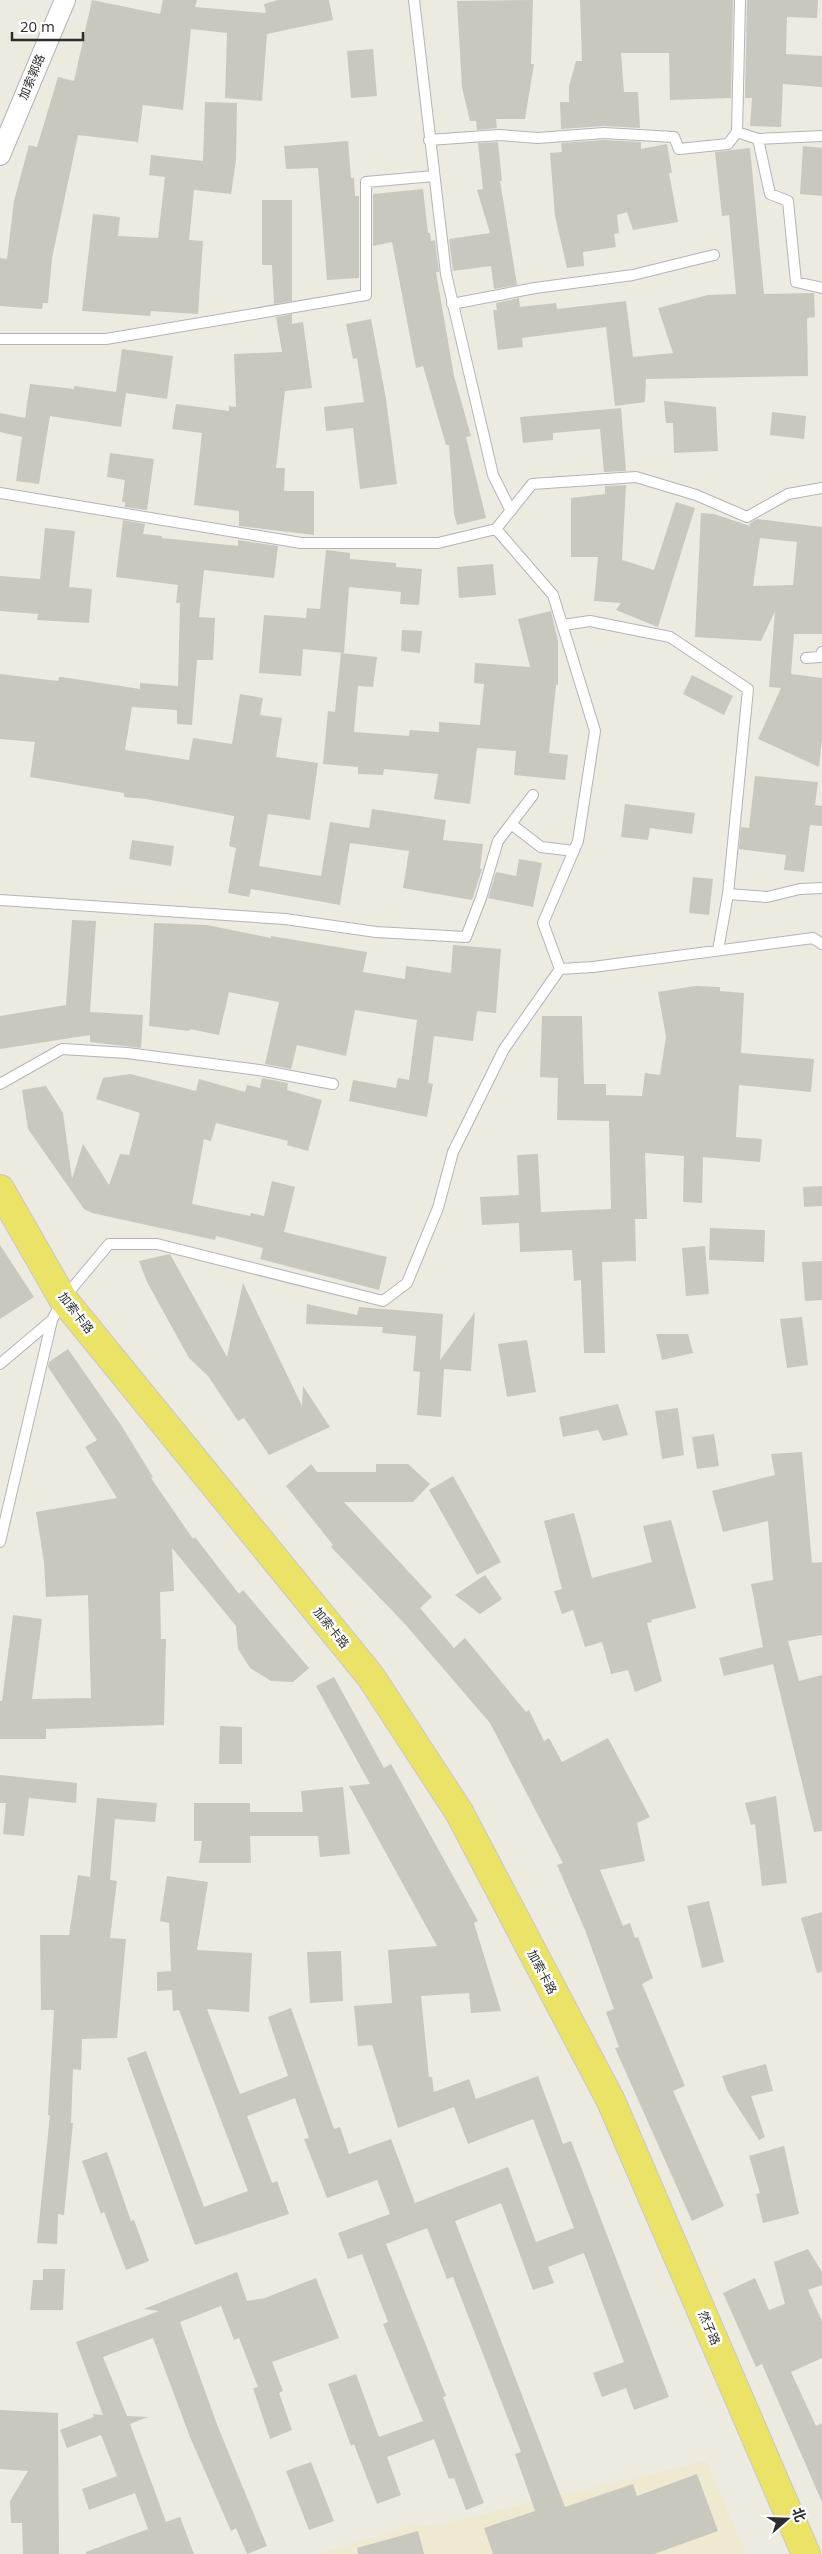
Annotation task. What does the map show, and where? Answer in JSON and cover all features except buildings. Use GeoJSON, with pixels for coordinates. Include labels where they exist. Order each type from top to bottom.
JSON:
{"type":"FeatureCollection","features":[{"type":"Feature","properties":{"kind":"main road","name":"加索卡路"},"geometry":{"type":"LineString","coordinates":[[0,1189],[57,1309],[371,1677],[459,1812],[611,2101]]}},
{"type":"Feature","properties":{"kind":"main road","name":"然子路"},"geometry":{"type":"LineString","coordinates":[[611,2101],[806,2554]]}},
{"type":"Feature","properties":{"kind":"street","name":"加索郭路"},"geometry":{"type":"LineString","coordinates":[[0,155],[65,0]]}},
{"type":"Feature","properties":{"kind":"lane"},"geometry":{"type":"LineString","coordinates":[[414,0],[446,274],[493,475],[511,511]]}},
{"type":"Feature","properties":{"kind":"lane"},"geometry":{"type":"LineString","coordinates":[[430,140],[499,134],[538,138],[604,133],[674,138],[679,149],[728,144],[737,132],[740,0]]}},
{"type":"Feature","properties":{"kind":"lane"},"geometry":{"type":"LineString","coordinates":[[737,132],[758,139],[822,136]]}},
{"type":"Feature","properties":{"kind":"lane"},"geometry":{"type":"LineString","coordinates":[[758,139],[770,194],[788,201],[796,282],[822,288]]}},
{"type":"Feature","properties":{"kind":"lane"},"geometry":{"type":"LineString","coordinates":[[0,339],[106,339],[366,295],[366,182],[434,176]]}},
{"type":"Feature","properties":{"kind":"lane"},"geometry":{"type":"LineString","coordinates":[[452,304],[535,288],[633,275],[714,255]]}},
{"type":"Feature","properties":{"kind":"lane"},"geometry":{"type":"LineString","coordinates":[[0,493],[301,544],[438,543],[496,529],[532,484],[636,477],[696,495],[747,517],[788,494],[822,488]]}},
{"type":"Feature","properties":{"kind":"lane"},"geometry":{"type":"LineString","coordinates":[[496,529],[553,595],[595,731],[578,841],[543,923],[560,969]]}},
{"type":"Feature","properties":{"kind":"lane"},"geometry":{"type":"LineString","coordinates":[[563,625],[590,621],[670,637],[748,689],[728,894],[718,950]]}},
{"type":"Feature","properties":{"kind":"lane"},"geometry":{"type":"LineString","coordinates":[[806,658],[820,657],[822,652]]}},
{"type":"Feature","properties":{"kind":"lane"},"geometry":{"type":"LineString","coordinates":[[0,900],[285,919],[376,932],[466,937],[498,842],[533,795]]}},
{"type":"Feature","properties":{"kind":"lane"},"geometry":{"type":"LineString","coordinates":[[511,824],[542,847],[574,851]]}},
{"type":"Feature","properties":{"kind":"lane"},"geometry":{"type":"LineString","coordinates":[[728,894],[767,897],[800,888],[822,888]]}},
{"type":"Feature","properties":{"kind":"lane"},"geometry":{"type":"LineString","coordinates":[[560,969],[593,967],[813,938],[822,944]]}},
{"type":"Feature","properties":{"kind":"lane"},"geometry":{"type":"LineString","coordinates":[[0,1364],[57,1309],[109,1244],[157,1244],[383,1301],[407,1283],[438,1208],[453,1152],[504,1049],[560,969]]}},
{"type":"Feature","properties":{"kind":"lane"},"geometry":{"type":"LineString","coordinates":[[0,1084],[62,1049],[127,1053],[259,1070],[334,1084]]}},
{"type":"Feature","properties":{"kind":"lane"},"geometry":{"type":"LineString","coordinates":[[0,1542],[57,1309]]}},
{"type":"Feature","properties":{"kind":"shaded area"},"geometry":{"type":"Polygon","coordinates":[[[706,2461],[746,2554],[321,2554],[412,2525],[430,2527],[706,2461]]]}}]}
